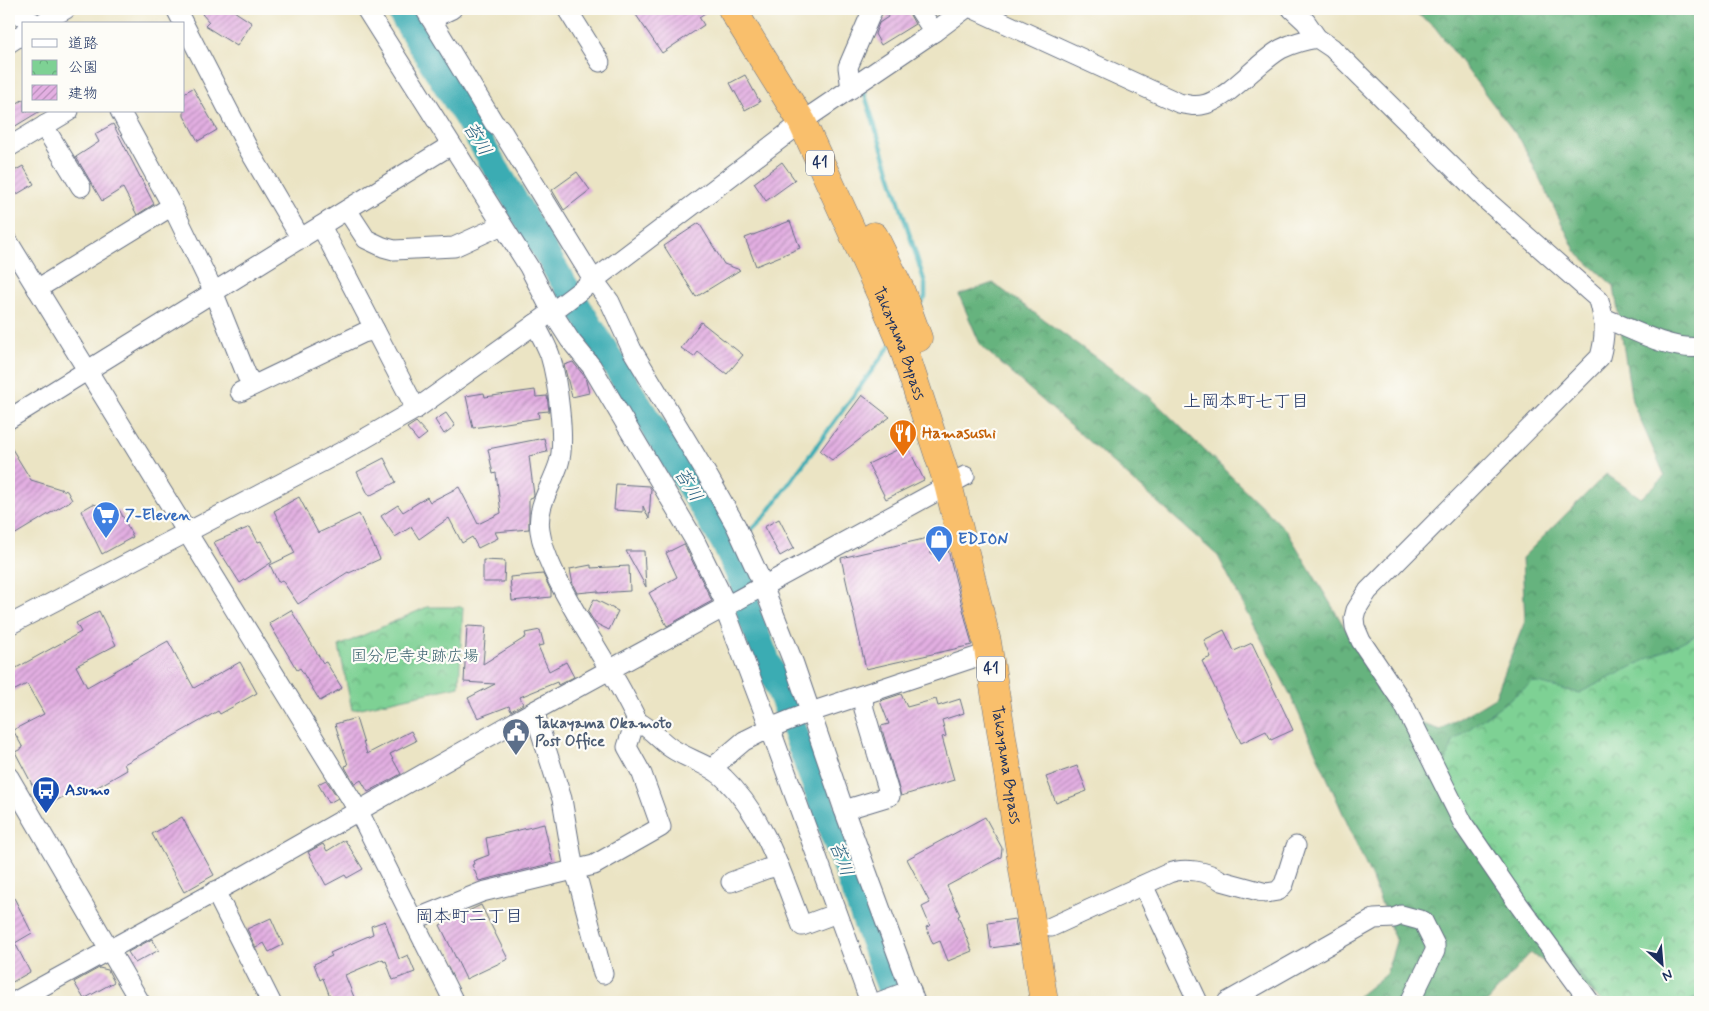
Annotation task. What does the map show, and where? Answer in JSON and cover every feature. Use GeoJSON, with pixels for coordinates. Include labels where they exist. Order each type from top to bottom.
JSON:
{"type":"FeatureCollection","features":[{"type":"Feature","properties":{"kind":"highway","name":"Takayama Bypass"},"geometry":{"type":"LineString","coordinates":[[732,9],[807,118]]}},
{"type":"Feature","properties":{"kind":"highway","name":"Takayama Bypass"},"geometry":{"type":"LineString","coordinates":[[754,9],[807,118],[900,289],[904,325],[957,480],[1006,639],[1062,1002]]}},
{"type":"Feature","properties":{"kind":"highway","name":"Takayama Bypass"},"geometry":{"type":"LineString","coordinates":[[957,480],[988,653],[1044,1002]]}},
{"type":"Feature","properties":{"kind":"street"},"geometry":{"type":"LineString","coordinates":[[42,22],[66,9]]}},
{"type":"Feature","properties":{"kind":"street"},"geometry":{"type":"LineString","coordinates":[[176,9],[183,22]]}},
{"type":"Feature","properties":{"kind":"street"},"geometry":{"type":"LineString","coordinates":[[366,9],[555,309],[570,340],[592,367],[696,541],[727,606],[773,727],[837,913],[870,1002]]}},
{"type":"Feature","properties":{"kind":"street"},"geometry":{"type":"LineString","coordinates":[[452,9],[428,14],[494,123],[500,128],[590,282],[610,302],[632,350],[709,478],[744,544],[794,664],[808,713],[910,995],[879,1002]]}},
{"type":"Feature","properties":{"kind":"street"},"geometry":{"type":"LineString","coordinates":[[567,9],[600,62]]}},
{"type":"Feature","properties":{"kind":"street"},"geometry":{"type":"LineString","coordinates":[[852,88],[848,67],[873,9]]}},
{"type":"Feature","properties":{"kind":"street"},"geometry":{"type":"LineString","coordinates":[[919,9],[934,32]]}},
{"type":"Feature","properties":{"kind":"street"},"geometry":{"type":"LineString","coordinates":[[9,625],[345,450],[416,409],[535,324],[807,118],[965,9]]}},
{"type":"Feature","properties":{"kind":"street"},"geometry":{"type":"LineString","coordinates":[[974,9],[1170,99],[1191,106],[1206,104],[1218,98],[1279,50],[1301,40],[1318,38]]}},
{"type":"Feature","properties":{"kind":"street"},"geometry":{"type":"LineString","coordinates":[[1292,9],[1306,22],[1318,38],[1332,48],[1487,201],[1599,300],[1604,318],[1604,341],[1600,357],[1368,590],[1356,610],[1354,618],[1355,627],[1361,641],[1403,703],[1464,824],[1516,901],[1590,1002]]}},
{"type":"Feature","properties":{"kind":"street"},"geometry":{"type":"LineString","coordinates":[[9,10],[34,22]]}},
{"type":"Feature","properties":{"kind":"street"},"geometry":{"type":"LineString","coordinates":[[185,26],[250,152],[301,239]]}},
{"type":"Feature","properties":{"kind":"street"},"geometry":{"type":"LineString","coordinates":[[9,43],[22,35]]}},
{"type":"Feature","properties":{"kind":"street"},"geometry":{"type":"LineString","coordinates":[[9,147],[67,112]]}},
{"type":"Feature","properties":{"kind":"street"},"geometry":{"type":"LineString","coordinates":[[121,112],[172,206],[210,284],[247,376],[247,388],[363,332],[375,330]]}},
{"type":"Feature","properties":{"kind":"street"},"geometry":{"type":"LineString","coordinates":[[45,125],[81,187]]}},
{"type":"Feature","properties":{"kind":"street"},"geometry":{"type":"LineString","coordinates":[[9,419],[451,145]]}},
{"type":"Feature","properties":{"kind":"street"},"geometry":{"type":"LineString","coordinates":[[37,289],[172,206]]}},
{"type":"Feature","properties":{"kind":"street"},"geometry":{"type":"LineString","coordinates":[[347,210],[366,239],[394,250],[454,247],[502,225]]}},
{"type":"Feature","properties":{"kind":"street"},"geometry":{"type":"LineString","coordinates":[[321,226],[416,409]]}},
{"type":"Feature","properties":{"kind":"street"},"geometry":{"type":"LineString","coordinates":[[9,242],[358,810],[454,1002]]}},
{"type":"Feature","properties":{"kind":"street"},"geometry":{"type":"LineString","coordinates":[[1604,318],[1670,344],[1692,348],[1700,347]]}},
{"type":"Feature","properties":{"kind":"street"},"geometry":{"type":"LineString","coordinates":[[535,324],[549,353],[553,367],[562,448],[559,463],[541,506],[539,523],[546,554],[562,591],[610,670],[638,722],[645,725],[670,748],[714,770],[724,778],[743,800],[770,845],[802,926],[837,913]]}},
{"type":"Feature","properties":{"kind":"street"},"geometry":{"type":"LineString","coordinates":[[14,1002],[534,711],[957,480]]}},
{"type":"Feature","properties":{"kind":"street"},"geometry":{"type":"LineString","coordinates":[[718,763],[744,741],[773,727],[808,713],[988,653]]}},
{"type":"Feature","properties":{"kind":"street"},"geometry":{"type":"LineString","coordinates":[[844,810],[890,796],[864,709],[863,695]]}},
{"type":"Feature","properties":{"kind":"street"},"geometry":{"type":"LineString","coordinates":[[534,711],[562,799],[574,870],[603,974]]}},
{"type":"Feature","properties":{"kind":"street"},"geometry":{"type":"LineString","coordinates":[[413,920],[482,892],[594,865],[661,827],[642,774],[627,747],[634,725],[638,722]]}},
{"type":"Feature","properties":{"kind":"street"},"geometry":{"type":"LineString","coordinates":[[9,777],[140,1002]]}},
{"type":"Feature","properties":{"kind":"street"},"geometry":{"type":"LineString","coordinates":[[1051,927],[1169,873],[1183,869],[1189,869],[1222,881],[1272,893],[1278,891],[1284,884],[1296,846]]}},
{"type":"Feature","properties":{"kind":"street"},"geometry":{"type":"LineString","coordinates":[[731,882],[779,866]]}},
{"type":"Feature","properties":{"kind":"street"},"geometry":{"type":"LineString","coordinates":[[1143,885],[1198,1002]]}},
{"type":"Feature","properties":{"kind":"street"},"geometry":{"type":"LineString","coordinates":[[215,891],[271,1002]]}},
{"type":"Feature","properties":{"kind":"street"},"geometry":{"type":"LineString","coordinates":[[1227,1002],[1374,918],[1394,918],[1401,915],[1423,921],[1435,945],[1433,957],[1410,1002]]}},
{"type":"Feature","properties":{"kind":"green space"},"geometry":{"type":"Polygon","coordinates":[[[1410,9],[1700,9],[1700,1002],[1607,1002],[1530,953],[1487,1002],[1351,1002],[1386,974],[1396,942],[1372,879],[1290,694],[1218,556],[981,346],[959,295],[993,283],[1150,397],[1287,531],[1397,715],[1440,730],[1495,697],[1525,621],[1522,558],[1606,474],[1641,498],[1665,476],[1632,401],[1614,286],[1576,252],[1521,141],[1434,26],[1410,9]]]}},
{"type":"Feature","properties":{"kind":"green space","name":"国分尼寺史跡広場"},"geometry":{"type":"Polygon","coordinates":[[[427,607],[463,607],[459,686],[352,710],[339,646],[427,607]]]}},
{"type":"Feature","properties":{"kind":"green space"},"geometry":{"type":"Polygon","coordinates":[[[1700,633],[1700,994],[1689,1002],[1603,1002],[1524,898],[1467,810],[1444,765],[1454,740],[1533,682],[1579,693],[1700,633]]]}},
{"type":"Feature","properties":{"kind":"building"},"geometry":{"type":"Polygon","coordinates":[[[208,9],[231,9],[252,23],[237,46],[205,26],[209,22],[202,14],[208,9]]]}},
{"type":"Feature","properties":{"kind":"building"},"geometry":{"type":"Polygon","coordinates":[[[632,9],[711,9],[699,17],[704,25],[662,53],[632,9]]]}},
{"type":"Feature","properties":{"kind":"building"},"geometry":{"type":"Polygon","coordinates":[[[884,9],[908,9],[915,24],[881,45],[875,34],[879,23],[888,17],[884,9]]]}},
{"type":"Feature","properties":{"kind":"building"},"geometry":{"type":"Polygon","coordinates":[[[745,75],[760,102],[745,110],[730,83],[745,75]]]}},
{"type":"Feature","properties":{"kind":"building"},"geometry":{"type":"Polygon","coordinates":[[[193,88],[217,130],[198,141],[184,116],[185,92],[193,88]]]}},
{"type":"Feature","properties":{"kind":"building"},"geometry":{"type":"Polygon","coordinates":[[[22,100],[22,112],[38,112],[9,130],[9,108],[22,100]]]}},
{"type":"Feature","properties":{"kind":"building"},"geometry":{"type":"Polygon","coordinates":[[[113,124],[154,204],[137,215],[123,188],[102,201],[76,157],[99,142],[95,134],[113,124]]]}},
{"type":"Feature","properties":{"kind":"building"},"geometry":{"type":"Polygon","coordinates":[[[782,162],[795,180],[766,201],[754,183],[782,162]]]}},
{"type":"Feature","properties":{"kind":"building"},"geometry":{"type":"Polygon","coordinates":[[[23,166],[34,184],[9,199],[9,174],[23,166]]]}},
{"type":"Feature","properties":{"kind":"building"},"geometry":{"type":"Polygon","coordinates":[[[577,172],[590,190],[564,210],[552,190],[577,172]]]}},
{"type":"Feature","properties":{"kind":"building"},"geometry":{"type":"Polygon","coordinates":[[[790,221],[800,248],[756,266],[745,238],[790,221]]]}},
{"type":"Feature","properties":{"kind":"building"},"geometry":{"type":"Polygon","coordinates":[[[699,223],[724,264],[740,270],[696,297],[664,246],[699,223]]]}},
{"type":"Feature","properties":{"kind":"building"},"geometry":{"type":"Polygon","coordinates":[[[701,322],[743,355],[727,374],[698,352],[694,357],[681,348],[701,322]]]}},
{"type":"Feature","properties":{"kind":"building"},"geometry":{"type":"Polygon","coordinates":[[[573,362],[585,377],[589,393],[572,397],[564,365],[573,362]]]}},
{"type":"Feature","properties":{"kind":"building"},"geometry":{"type":"Polygon","coordinates":[[[535,390],[536,397],[547,396],[549,411],[538,412],[539,418],[473,428],[466,396],[484,393],[485,397],[535,390]]]}},
{"type":"Feature","properties":{"kind":"building"},"geometry":{"type":"Polygon","coordinates":[[[862,395],[890,417],[832,460],[820,451],[862,395]]]}},
{"type":"Feature","properties":{"kind":"building"},"geometry":{"type":"Polygon","coordinates":[[[446,413],[455,426],[444,434],[435,420],[446,413]]]}},
{"type":"Feature","properties":{"kind":"building"},"geometry":{"type":"Polygon","coordinates":[[[416,422],[427,434],[418,441],[407,428],[416,422]]]}},
{"type":"Feature","properties":{"kind":"building"},"geometry":{"type":"Polygon","coordinates":[[[544,438],[547,452],[529,456],[534,495],[529,498],[529,529],[495,532],[498,538],[478,548],[472,537],[462,543],[449,518],[419,539],[411,527],[395,537],[381,516],[398,505],[403,512],[427,497],[430,502],[459,487],[478,524],[501,513],[496,473],[493,474],[488,449],[544,438]]]}},
{"type":"Feature","properties":{"kind":"building"},"geometry":{"type":"Polygon","coordinates":[[[9,444],[31,480],[67,491],[72,500],[9,538],[9,444]]]}},
{"type":"Feature","properties":{"kind":"building"},"geometry":{"type":"Polygon","coordinates":[[[907,445],[924,480],[886,499],[868,464],[907,445]]]}},
{"type":"Feature","properties":{"kind":"building"},"geometry":{"type":"Polygon","coordinates":[[[384,458],[396,482],[369,496],[357,472],[384,458]]]}},
{"type":"Feature","properties":{"kind":"building"},"geometry":{"type":"Polygon","coordinates":[[[616,484],[649,486],[651,489],[649,519],[643,506],[643,512],[614,510],[616,484]]]}},
{"type":"Feature","properties":{"kind":"building"},"geometry":{"type":"Polygon","coordinates":[[[299,497],[318,533],[359,514],[380,559],[348,572],[298,604],[282,580],[278,582],[270,565],[295,553],[274,511],[299,497]]]}},
{"type":"Feature","properties":{"kind":"building"},"geometry":{"type":"Polygon","coordinates":[[[93,504],[120,511],[133,537],[102,554],[81,511],[93,504]]]}},
{"type":"Feature","properties":{"kind":"building"},"geometry":{"type":"Polygon","coordinates":[[[779,519],[794,548],[780,556],[764,527],[779,519]]]}},
{"type":"Feature","properties":{"kind":"building"},"geometry":{"type":"Polygon","coordinates":[[[250,527],[258,542],[261,541],[272,562],[240,583],[221,556],[214,542],[250,527]]]}},
{"type":"Feature","properties":{"kind":"building"},"geometry":{"type":"Polygon","coordinates":[[[928,538],[931,554],[948,550],[972,645],[866,669],[841,558],[928,538]]]}},
{"type":"Feature","properties":{"kind":"building"},"geometry":{"type":"Polygon","coordinates":[[[684,544],[712,601],[667,626],[649,593],[677,577],[666,553],[684,544]]]}},
{"type":"Feature","properties":{"kind":"building"},"geometry":{"type":"Polygon","coordinates":[[[626,551],[644,551],[646,587],[626,551]]]}},
{"type":"Feature","properties":{"kind":"building"},"geometry":{"type":"Polygon","coordinates":[[[483,560],[505,561],[504,582],[483,582],[483,560]]]}},
{"type":"Feature","properties":{"kind":"building"},"geometry":{"type":"Polygon","coordinates":[[[591,565],[591,568],[629,566],[630,591],[577,593],[573,585],[570,569],[591,565]]]}},
{"type":"Feature","properties":{"kind":"building"},"geometry":{"type":"Polygon","coordinates":[[[543,574],[551,591],[551,597],[512,601],[510,577],[543,574]]]}},
{"type":"Feature","properties":{"kind":"building"},"geometry":{"type":"Polygon","coordinates":[[[594,599],[618,611],[609,630],[595,623],[588,612],[594,599]]]}},
{"type":"Feature","properties":{"kind":"building"},"geometry":{"type":"Polygon","coordinates":[[[291,610],[323,663],[326,662],[342,688],[320,701],[300,668],[297,670],[269,623],[291,610]]]}},
{"type":"Feature","properties":{"kind":"building"},"geometry":{"type":"Polygon","coordinates":[[[99,611],[116,645],[76,666],[87,687],[168,641],[194,688],[240,662],[257,693],[220,714],[218,711],[124,764],[127,770],[82,796],[78,789],[44,807],[15,752],[23,748],[13,730],[44,714],[27,684],[9,693],[9,672],[81,632],[76,623],[99,611]]]}},
{"type":"Feature","properties":{"kind":"building"},"geometry":{"type":"Polygon","coordinates":[[[467,626],[486,627],[483,664],[526,637],[525,633],[540,630],[544,645],[538,646],[549,671],[566,662],[574,677],[558,685],[557,682],[520,697],[523,704],[511,711],[509,706],[478,718],[468,698],[495,684],[464,682],[467,626]]]}},
{"type":"Feature","properties":{"kind":"building"},"geometry":{"type":"Polygon","coordinates":[[[1224,630],[1234,651],[1252,643],[1293,730],[1271,740],[1266,731],[1241,743],[1202,661],[1211,657],[1204,640],[1224,630]]]}},
{"type":"Feature","properties":{"kind":"building"},"geometry":{"type":"Polygon","coordinates":[[[901,694],[907,707],[936,699],[938,706],[960,699],[964,713],[942,720],[946,736],[942,737],[954,780],[901,796],[881,726],[889,724],[880,701],[901,694]]]}},
{"type":"Feature","properties":{"kind":"building"},"geometry":{"type":"Polygon","coordinates":[[[356,718],[367,754],[411,731],[416,741],[390,754],[401,774],[368,792],[361,780],[355,784],[346,769],[345,766],[348,765],[335,724],[356,718]]]}},
{"type":"Feature","properties":{"kind":"building"},"geometry":{"type":"Polygon","coordinates":[[[1077,766],[1087,791],[1056,803],[1046,777],[1077,766]]]}},
{"type":"Feature","properties":{"kind":"building"},"geometry":{"type":"Polygon","coordinates":[[[326,780],[338,798],[329,803],[318,784],[326,780]]]}},
{"type":"Feature","properties":{"kind":"building"},"geometry":{"type":"Polygon","coordinates":[[[182,817],[214,875],[184,892],[152,834],[182,817]]]}},
{"type":"Feature","properties":{"kind":"building"},"geometry":{"type":"Polygon","coordinates":[[[985,817],[1002,848],[1001,857],[947,886],[960,915],[958,916],[972,951],[948,961],[940,941],[933,944],[926,927],[930,926],[922,907],[930,903],[907,859],[985,817]]]}},
{"type":"Feature","properties":{"kind":"building"},"geometry":{"type":"Polygon","coordinates":[[[544,824],[553,863],[479,881],[472,865],[474,864],[473,861],[489,855],[486,838],[544,824]]]}},
{"type":"Feature","properties":{"kind":"building"},"geometry":{"type":"Polygon","coordinates":[[[345,840],[363,869],[347,878],[345,875],[326,885],[308,852],[323,844],[327,851],[345,840]]]}},
{"type":"Feature","properties":{"kind":"building"},"geometry":{"type":"Polygon","coordinates":[[[9,888],[32,933],[15,943],[30,972],[9,984],[9,888]]]}},
{"type":"Feature","properties":{"kind":"building"},"geometry":{"type":"Polygon","coordinates":[[[481,905],[508,959],[466,979],[440,925],[481,905]]]}},
{"type":"Feature","properties":{"kind":"building"},"geometry":{"type":"Polygon","coordinates":[[[271,918],[283,945],[269,952],[264,943],[256,948],[247,929],[271,918]]]}},
{"type":"Feature","properties":{"kind":"building"},"geometry":{"type":"Polygon","coordinates":[[[1015,919],[1019,944],[991,948],[988,923],[1015,919]]]}},
{"type":"Feature","properties":{"kind":"building"},"geometry":{"type":"Polygon","coordinates":[[[385,921],[399,959],[408,955],[415,972],[393,980],[386,961],[384,962],[383,959],[345,975],[356,1002],[332,1002],[323,978],[320,980],[314,964],[332,956],[330,953],[373,934],[371,926],[385,921]]]}},
{"type":"Feature","properties":{"kind":"building"},"geometry":{"type":"Polygon","coordinates":[[[152,939],[159,950],[135,963],[128,952],[152,939]]]}},
{"type":"Feature","properties":{"kind":"building"},"geometry":{"type":"Polygon","coordinates":[[[99,968],[108,970],[114,982],[84,999],[74,982],[99,968]]]}},
{"type":"Feature","properties":{"kind":"waterway","name":"苔川"},"geometry":{"type":"LineString","coordinates":[[398,9],[464,114],[559,275],[724,543],[742,582],[750,617],[785,705],[895,1002]]}},
{"type":"Feature","properties":{"kind":"waterway"},"geometry":{"type":"LineString","coordinates":[[862,86],[925,283],[925,297],[917,308]]}},
{"type":"Feature","properties":{"kind":"waterway"},"geometry":{"type":"LineString","coordinates":[[744,534],[751,530],[766,515],[892,343]]}},
{"type":"Feature","properties":{"kind":"waterway"},"geometry":{"type":"LineString","coordinates":[[724,543],[737,537]]}},
{"type":"Feature","properties":{"kind":"place","name":"Hamasushi"},"geometry":{"type":"Point","coordinates":[903,457]}},
{"type":"Feature","properties":{"kind":"place","name":"7-Eleven"},"geometry":{"type":"Point","coordinates":[106,539]}},
{"type":"Feature","properties":{"kind":"place","name":"EDION"},"geometry":{"type":"Point","coordinates":[939,563]}},
{"type":"Feature","properties":{"kind":"place","name":"Takayama Okamoto Post Office"},"geometry":{"type":"Point","coordinates":[516,756]}},
{"type":"Feature","properties":{"kind":"place","name":"Asumo"},"geometry":{"type":"Point","coordinates":[46,814]}},
{"type":"Feature","properties":{"kind":"district","name":"上岡本町七丁目"},"geometry":{"type":"Point","coordinates":[1246,402]}},
{"type":"Feature","properties":{"kind":"district","name":"岡本町二丁目"},"geometry":{"type":"Point","coordinates":[469,917]}}]}
